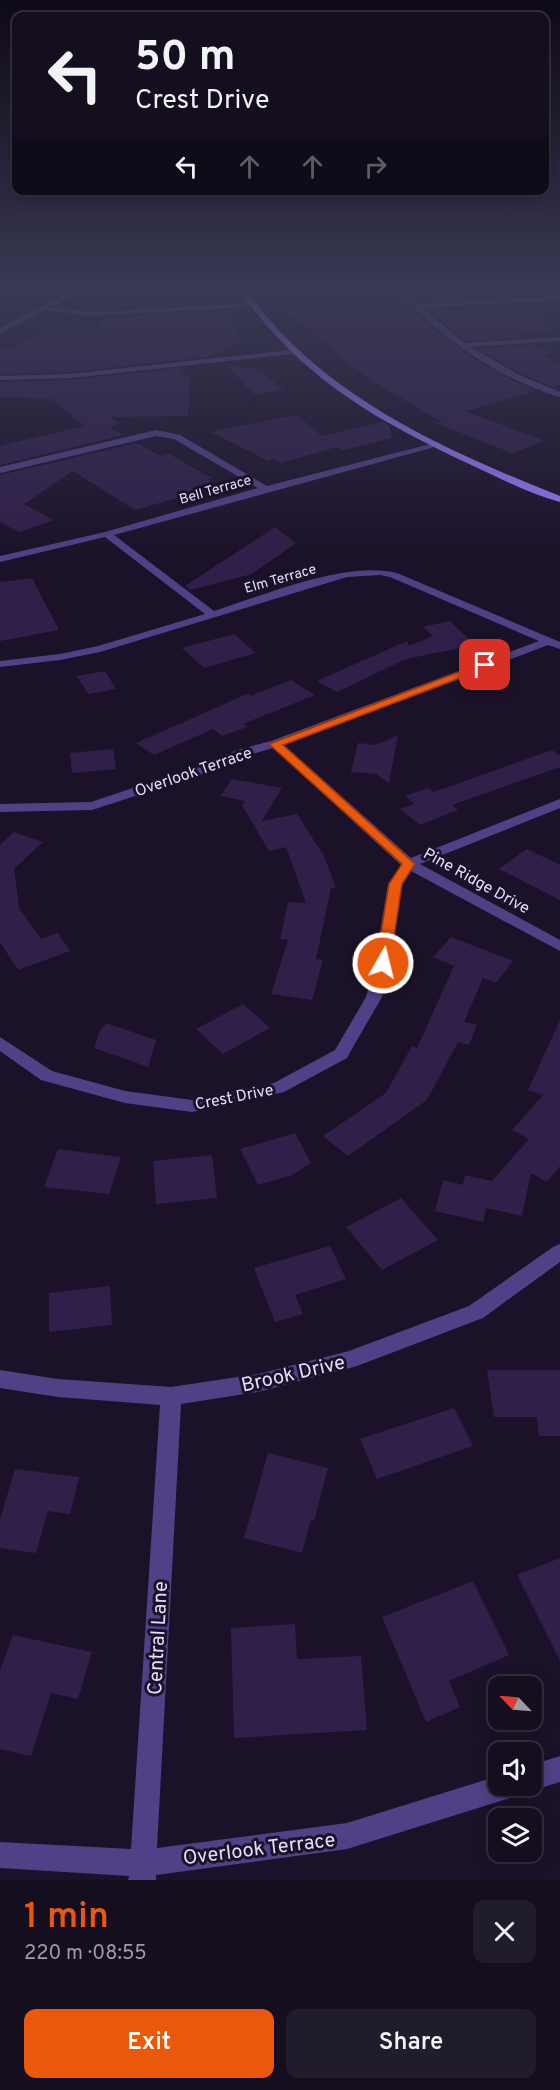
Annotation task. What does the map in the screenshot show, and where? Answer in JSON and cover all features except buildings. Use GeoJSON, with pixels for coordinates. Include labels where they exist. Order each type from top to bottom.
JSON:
{"type":"FeatureCollection","features":[{"type":"Feature","properties":{"kind":"street"},"geometry":{"type":"LineString","coordinates":[[324,379],[375,414],[514,481],[560,499]]}},
{"type":"Feature","properties":{"kind":"street"},"geometry":{"type":"LineString","coordinates":[[520,379],[560,395]]}},
{"type":"Feature","properties":{"kind":"street"},"geometry":{"type":"LineString","coordinates":[[0,470],[156,433],[177,437],[266,489]]}},
{"type":"Feature","properties":{"kind":"street","name":"Bell Terrace"},"geometry":{"type":"LineString","coordinates":[[0,559],[107,534],[266,489],[438,445]]}},
{"type":"Feature","properties":{"kind":"street"},"geometry":{"type":"LineString","coordinates":[[107,534],[212,614]]}},
{"type":"Feature","properties":{"kind":"street","name":"Elm Terrace"},"geometry":{"type":"LineString","coordinates":[[0,664],[60,657],[100,649],[346,574],[380,572],[393,575],[554,643]]}},
{"type":"Feature","properties":{"kind":"street","name":"Overlook Terrace"},"geometry":{"type":"LineString","coordinates":[[0,808],[92,806],[201,770],[241,753],[275,744],[554,643]]}},
{"type":"Feature","properties":{"kind":"street"},"geometry":{"type":"LineString","coordinates":[[275,744],[409,864],[560,803]]}},
{"type":"Feature","properties":{"kind":"street","name":"Pine Ridge Drive"},"geometry":{"type":"LineString","coordinates":[[409,864],[560,946]]}},
{"type":"Feature","properties":{"kind":"street","name":"Crest Drive"},"geometry":{"type":"LineString","coordinates":[[0,1043],[47,1077],[125,1097],[192,1106],[278,1088],[341,1054],[374,997],[383,963],[395,884],[409,864]]}},
{"type":"Feature","properties":{"kind":"street","name":"Brook Drive"},"geometry":{"type":"LineString","coordinates":[[0,1379],[58,1388],[171,1396],[258,1383],[350,1360],[476,1312],[560,1252]]}},
{"type":"Feature","properties":{"kind":"street","name":"Central Lane"},"geometry":{"type":"LineString","coordinates":[[142,1871],[171,1396]]}},
{"type":"Feature","properties":{"kind":"street"},"geometry":{"type":"LineString","coordinates":[[542,1775],[560,1769]]}},
{"type":"Feature","properties":{"kind":"street","name":"Overlook Terrace"},"geometry":{"type":"LineString","coordinates":[[0,1855],[142,1871],[347,1836],[488,1792]]}},
{"type":"Feature","properties":{"kind":"route"},"geometry":{"type":"LineString","coordinates":[[383,963],[395,884],[409,864],[275,744],[485,665]]}}]}
